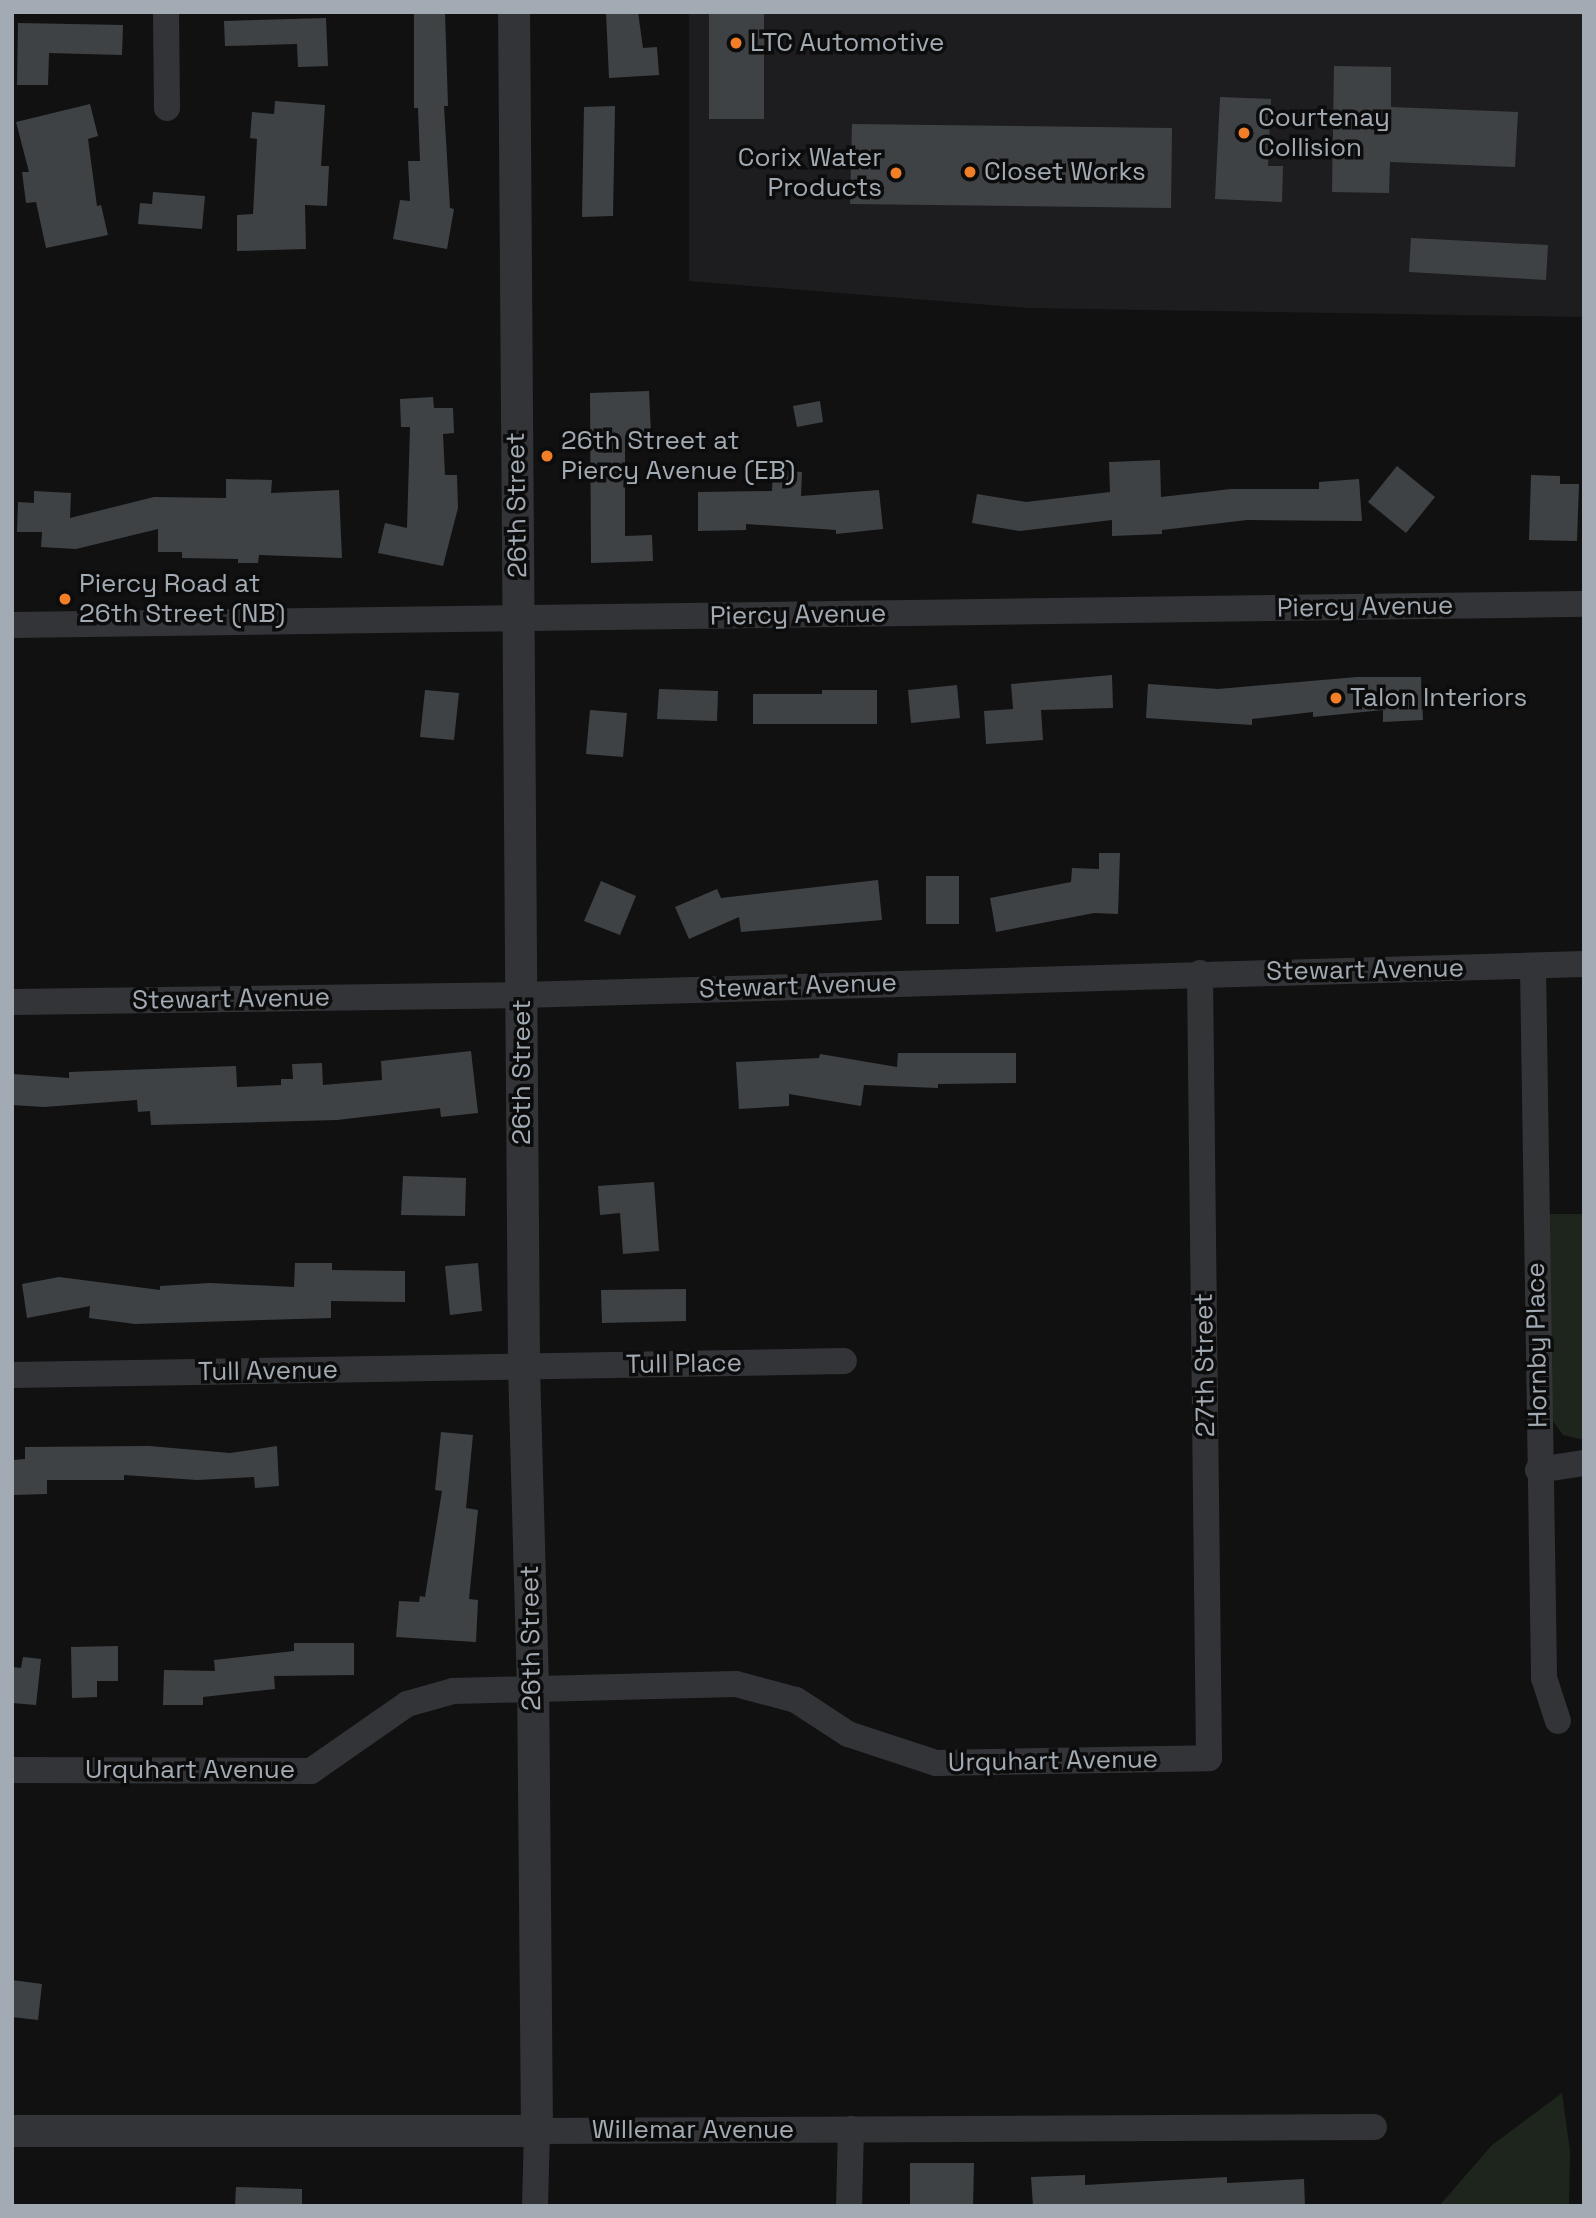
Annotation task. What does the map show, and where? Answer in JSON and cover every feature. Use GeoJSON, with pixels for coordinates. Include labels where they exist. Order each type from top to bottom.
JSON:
{"type":"FeatureCollection","features":[{"type":"Feature","properties":{"kind":"street"},"geometry":{"type":"LineString","coordinates":[[166,12],[167,108]]}},
{"type":"Feature","properties":{"kind":"street","name":"26th Street"},"geometry":{"type":"LineString","coordinates":[[514,12],[524,1366],[533,1688],[537,2131]]}},
{"type":"Feature","properties":{"kind":"street","name":"Piercy Avenue"},"geometry":{"type":"LineString","coordinates":[[12,625],[1584,604]]}},
{"type":"Feature","properties":{"kind":"street","name":"Stewart Avenue"},"geometry":{"type":"LineString","coordinates":[[12,1002],[521,995],[1200,973],[1584,964]]}},
{"type":"Feature","properties":{"kind":"street","name":"Hornby Place"},"geometry":{"type":"LineString","coordinates":[[1533,967],[1538,1470],[1544,1678],[1558,1721]]}},
{"type":"Feature","properties":{"kind":"street","name":"27th Street"},"geometry":{"type":"LineString","coordinates":[[1200,973],[1209,1758]]}},
{"type":"Feature","properties":{"kind":"street","name":"Tull Place"},"geometry":{"type":"LineString","coordinates":[[524,1366],[844,1361]]}},
{"type":"Feature","properties":{"kind":"street","name":"Tull Avenue"},"geometry":{"type":"LineString","coordinates":[[12,1375],[524,1366]]}},
{"type":"Feature","properties":{"kind":"street"},"geometry":{"type":"LineString","coordinates":[[1538,1470],[1584,1463]]}},
{"type":"Feature","properties":{"kind":"street","name":"Urquhart Avenue"},"geometry":{"type":"LineString","coordinates":[[12,1770],[311,1771],[407,1704],[453,1692],[736,1684],[796,1700],[848,1734],[936,1763],[1209,1758]]}},
{"type":"Feature","properties":{"kind":"street","name":"Willemar Avenue"},"geometry":{"type":"LineString","coordinates":[[12,2130],[537,2131],[1374,2127]]}},
{"type":"Feature","properties":{"kind":"street"},"geometry":{"type":"LineString","coordinates":[[849,2206],[851,2129]]}},
{"type":"Feature","properties":{"kind":"street"},"geometry":{"type":"LineString","coordinates":[[535,2206],[537,2131]]}},
{"type":"Feature","properties":{"kind":"shaded area"},"geometry":{"type":"Polygon","coordinates":[[[689,12],[1584,12],[1584,317],[1027,308],[689,281],[689,12]]]}},
{"type":"Feature","properties":{"kind":"shaded area"},"geometry":{"type":"Polygon","coordinates":[[[1547,1214],[1584,1214],[1584,1440],[1563,1435],[1550,1417],[1547,1214]]]}},
{"type":"Feature","properties":{"kind":"shaded area"},"geometry":{"type":"Polygon","coordinates":[[[1562,2093],[1570,2151],[1569,2206],[1439,2206],[1492,2145],[1562,2093]]]}},
{"type":"Feature","properties":{"kind":"building"},"geometry":{"type":"Polygon","coordinates":[[[414,12],[445,12],[448,106],[444,106],[450,208],[454,209],[447,249],[393,239],[400,200],[410,201],[408,161],[420,161],[418,108],[414,108],[414,12]]]}},
{"type":"Feature","properties":{"kind":"building"},"geometry":{"type":"Polygon","coordinates":[[[606,12],[638,12],[643,48],[657,47],[659,75],[609,78],[606,12]]]}},
{"type":"Feature","properties":{"kind":"building"},"geometry":{"type":"Polygon","coordinates":[[[709,12],[764,12],[764,119],[709,119],[709,12]]]}},
{"type":"Feature","properties":{"kind":"building"},"geometry":{"type":"Polygon","coordinates":[[[326,18],[328,66],[298,67],[297,44],[225,46],[224,21],[326,18]]]}},
{"type":"Feature","properties":{"kind":"building"},"geometry":{"type":"Polygon","coordinates":[[[18,23],[123,25],[122,55],[49,53],[48,85],[17,85],[18,23]]]}},
{"type":"Feature","properties":{"kind":"building"},"geometry":{"type":"Polygon","coordinates":[[[1334,66],[1391,67],[1391,107],[1518,112],[1515,167],[1390,162],[1389,193],[1332,192],[1334,66]]]}},
{"type":"Feature","properties":{"kind":"building","name":"Courtenay Collision"},"geometry":{"type":"Polygon","coordinates":[[[1220,97],[1271,99],[1268,166],[1283,166],[1282,202],[1215,199],[1220,97]]]}},
{"type":"Feature","properties":{"kind":"building"},"geometry":{"type":"Polygon","coordinates":[[[275,101],[325,105],[321,166],[329,166],[327,206],[305,205],[306,249],[237,251],[237,215],[253,214],[257,139],[250,138],[252,112],[274,114],[275,101]]]}},
{"type":"Feature","properties":{"kind":"building"},"geometry":{"type":"Polygon","coordinates":[[[90,104],[98,136],[88,139],[97,206],[101,205],[108,235],[46,248],[36,202],[26,203],[22,172],[29,172],[16,122],[90,104]]]}},
{"type":"Feature","properties":{"kind":"building"},"geometry":{"type":"Polygon","coordinates":[[[615,106],[613,216],[582,217],[584,107],[615,106]]]}},
{"type":"Feature","properties":{"kind":"building"},"geometry":{"type":"Polygon","coordinates":[[[852,124],[1172,128],[1171,208],[850,204],[852,124]]]}},
{"type":"Feature","properties":{"kind":"building"},"geometry":{"type":"Polygon","coordinates":[[[153,192],[205,196],[202,229],[138,224],[140,203],[152,204],[153,192]]]}},
{"type":"Feature","properties":{"kind":"building"},"geometry":{"type":"Polygon","coordinates":[[[1411,238],[1548,245],[1546,280],[1409,272],[1411,238]]]}},
{"type":"Feature","properties":{"kind":"building"},"geometry":{"type":"Polygon","coordinates":[[[649,391],[651,434],[625,435],[625,536],[652,535],[653,561],[591,563],[590,393],[649,391]]]}},
{"type":"Feature","properties":{"kind":"building"},"geometry":{"type":"Polygon","coordinates":[[[433,397],[434,408],[453,408],[454,433],[443,434],[445,475],[457,475],[458,508],[443,566],[378,553],[385,523],[407,528],[410,427],[401,427],[400,399],[433,397]]]}},
{"type":"Feature","properties":{"kind":"building"},"geometry":{"type":"Polygon","coordinates":[[[820,401],[823,422],[797,427],[793,406],[820,401]]]}},
{"type":"Feature","properties":{"kind":"building"},"geometry":{"type":"Polygon","coordinates":[[[1160,460],[1161,497],[1231,489],[1319,489],[1319,482],[1359,479],[1362,521],[1247,520],[1162,530],[1162,534],[1112,536],[1112,520],[1020,531],[972,523],[977,494],[1026,502],[1110,492],[1109,462],[1160,460]]]}},
{"type":"Feature","properties":{"kind":"building"},"geometry":{"type":"Polygon","coordinates":[[[1397,466],[1435,497],[1406,533],[1368,502],[1397,466]]]}},
{"type":"Feature","properties":{"kind":"building"},"geometry":{"type":"Polygon","coordinates":[[[773,470],[802,472],[801,496],[879,490],[883,529],[836,534],[836,530],[746,524],[746,530],[698,531],[698,492],[772,491],[773,470]]]}},
{"type":"Feature","properties":{"kind":"building"},"geometry":{"type":"Polygon","coordinates":[[[1531,475],[1560,476],[1560,484],[1579,484],[1577,541],[1529,540],[1531,475]]]}},
{"type":"Feature","properties":{"kind":"building"},"geometry":{"type":"Polygon","coordinates":[[[226,479],[272,480],[271,493],[339,490],[342,558],[259,555],[258,563],[238,563],[238,559],[182,558],[182,552],[158,552],[158,529],[76,549],[41,547],[42,532],[17,532],[18,502],[34,503],[34,491],[71,493],[70,518],[154,497],[226,498],[226,479]]]}},
{"type":"Feature","properties":{"kind":"building"},"geometry":{"type":"Polygon","coordinates":[[[1112,675],[1113,708],[1041,710],[1043,740],[986,744],[984,711],[1013,709],[1011,684],[1112,675]]]}},
{"type":"Feature","properties":{"kind":"building"},"geometry":{"type":"Polygon","coordinates":[[[1357,677],[1421,677],[1423,720],[1383,722],[1383,710],[1313,717],[1313,712],[1252,719],[1252,725],[1146,718],[1148,684],[1218,689],[1357,677]]]}},
{"type":"Feature","properties":{"kind":"building"},"geometry":{"type":"Polygon","coordinates":[[[957,685],[960,718],[911,723],[908,690],[957,685]]]}},
{"type":"Feature","properties":{"kind":"building"},"geometry":{"type":"Polygon","coordinates":[[[659,689],[718,691],[717,721],[657,719],[659,689]]]}},
{"type":"Feature","properties":{"kind":"building"},"geometry":{"type":"Polygon","coordinates":[[[425,690],[459,693],[454,740],[420,737],[425,690]]]}},
{"type":"Feature","properties":{"kind":"building"},"geometry":{"type":"Polygon","coordinates":[[[822,690],[877,690],[877,724],[753,724],[753,694],[822,694],[822,690]]]}},
{"type":"Feature","properties":{"kind":"building"},"geometry":{"type":"Polygon","coordinates":[[[590,710],[627,713],[623,757],[586,754],[590,710]]]}},
{"type":"Feature","properties":{"kind":"building"},"geometry":{"type":"Polygon","coordinates":[[[1099,853],[1120,853],[1118,914],[1094,913],[996,932],[990,898],[1071,882],[1072,868],[1099,869],[1099,853]]]}},
{"type":"Feature","properties":{"kind":"building"},"geometry":{"type":"Polygon","coordinates":[[[926,876],[959,876],[959,924],[926,924],[926,876]]]}},
{"type":"Feature","properties":{"kind":"building"},"geometry":{"type":"Polygon","coordinates":[[[878,880],[882,920],[741,932],[739,917],[689,939],[675,907],[717,889],[721,898],[878,880]]]}},
{"type":"Feature","properties":{"kind":"building"},"geometry":{"type":"Polygon","coordinates":[[[601,881],[636,896],[620,935],[584,921],[601,881]]]}},
{"type":"Feature","properties":{"kind":"building"},"geometry":{"type":"Polygon","coordinates":[[[471,1051],[478,1113],[441,1117],[440,1108],[337,1120],[151,1125],[150,1111],[138,1112],[137,1100],[44,1107],[12,1105],[12,1074],[69,1078],[69,1072],[236,1066],[237,1087],[281,1085],[281,1079],[293,1079],[292,1064],[322,1063],[323,1085],[382,1080],[381,1061],[471,1051]]]}},
{"type":"Feature","properties":{"kind":"building"},"geometry":{"type":"Polygon","coordinates":[[[898,1053],[1016,1053],[1016,1083],[938,1084],[938,1088],[864,1085],[861,1106],[789,1094],[789,1106],[739,1109],[736,1062],[819,1058],[820,1054],[897,1067],[898,1053]]]}},
{"type":"Feature","properties":{"kind":"building"},"geometry":{"type":"Polygon","coordinates":[[[403,1176],[466,1178],[465,1216],[401,1215],[403,1176]]]}},
{"type":"Feature","properties":{"kind":"building"},"geometry":{"type":"Polygon","coordinates":[[[654,1182],[659,1251],[623,1254],[620,1213],[600,1215],[598,1186],[654,1182]]]}},
{"type":"Feature","properties":{"kind":"building"},"geometry":{"type":"Polygon","coordinates":[[[295,1263],[332,1263],[332,1270],[405,1271],[405,1302],[331,1301],[331,1318],[135,1324],[89,1318],[90,1306],[27,1318],[22,1284],[59,1277],[160,1290],[160,1286],[210,1283],[294,1287],[295,1263]]]}},
{"type":"Feature","properties":{"kind":"building"},"geometry":{"type":"Polygon","coordinates":[[[478,1263],[482,1311],[450,1315],[445,1266],[478,1263]]]}},
{"type":"Feature","properties":{"kind":"building"},"geometry":{"type":"Polygon","coordinates":[[[686,1289],[686,1321],[602,1323],[601,1290],[686,1289]]]}},
{"type":"Feature","properties":{"kind":"building"},"geometry":{"type":"Polygon","coordinates":[[[441,1432],[473,1435],[466,1508],[478,1510],[469,1599],[478,1600],[476,1642],[396,1637],[399,1601],[419,1602],[420,1596],[425,1597],[442,1491],[435,1490],[441,1432]]]}},
{"type":"Feature","properties":{"kind":"building"},"geometry":{"type":"Polygon","coordinates":[[[149,1446],[230,1453],[277,1446],[279,1486],[255,1488],[254,1477],[197,1480],[124,1475],[124,1480],[47,1480],[47,1494],[12,1495],[12,1460],[25,1459],[25,1447],[149,1446]]]}},
{"type":"Feature","properties":{"kind":"building"},"geometry":{"type":"Polygon","coordinates":[[[294,1643],[354,1643],[354,1675],[274,1676],[275,1689],[203,1697],[203,1705],[163,1705],[164,1670],[215,1671],[214,1660],[294,1651],[294,1643]]]}},
{"type":"Feature","properties":{"kind":"building"},"geometry":{"type":"Polygon","coordinates":[[[118,1646],[118,1681],[97,1681],[97,1697],[72,1698],[71,1647],[118,1646]]]}},
{"type":"Feature","properties":{"kind":"building"},"geometry":{"type":"Polygon","coordinates":[[[23,1657],[41,1659],[36,1705],[12,1703],[12,1667],[21,1668],[23,1657]]]}},
{"type":"Feature","properties":{"kind":"building"},"geometry":{"type":"Polygon","coordinates":[[[12,1980],[42,1984],[38,2020],[12,2017],[12,1980]]]}},
{"type":"Feature","properties":{"kind":"building"},"geometry":{"type":"Polygon","coordinates":[[[910,2163],[974,2163],[973,2206],[910,2206],[910,2163]]]}},
{"type":"Feature","properties":{"kind":"building"},"geometry":{"type":"Polygon","coordinates":[[[1085,2175],[1085,2185],[1227,2177],[1227,2183],[1304,2179],[1305,2206],[1033,2206],[1031,2177],[1085,2175]]]}},
{"type":"Feature","properties":{"kind":"building"},"geometry":{"type":"Polygon","coordinates":[[[236,2187],[302,2189],[302,2206],[235,2206],[236,2187]]]}},
{"type":"Feature","properties":{"kind":"place","name":"LTC Automotive"},"geometry":{"type":"Point","coordinates":[736,43]}},
{"type":"Feature","properties":{"kind":"place","name":"Courtenay Collision"},"geometry":{"type":"Point","coordinates":[1244,133]}},
{"type":"Feature","properties":{"kind":"place","name":"Closet Works"},"geometry":{"type":"Point","coordinates":[970,172]}},
{"type":"Feature","properties":{"kind":"place","name":"Corix Water Products"},"geometry":{"type":"Point","coordinates":[896,173]}},
{"type":"Feature","properties":{"kind":"place","name":"26th Street at Piercy Avenue (EB)"},"geometry":{"type":"Point","coordinates":[547,456]}},
{"type":"Feature","properties":{"kind":"place","name":"Piercy Road at 26th Street (NB)"},"geometry":{"type":"Point","coordinates":[65,599]}},
{"type":"Feature","properties":{"kind":"place","name":"Talon Interiors"},"geometry":{"type":"Point","coordinates":[1336,698]}}]}
